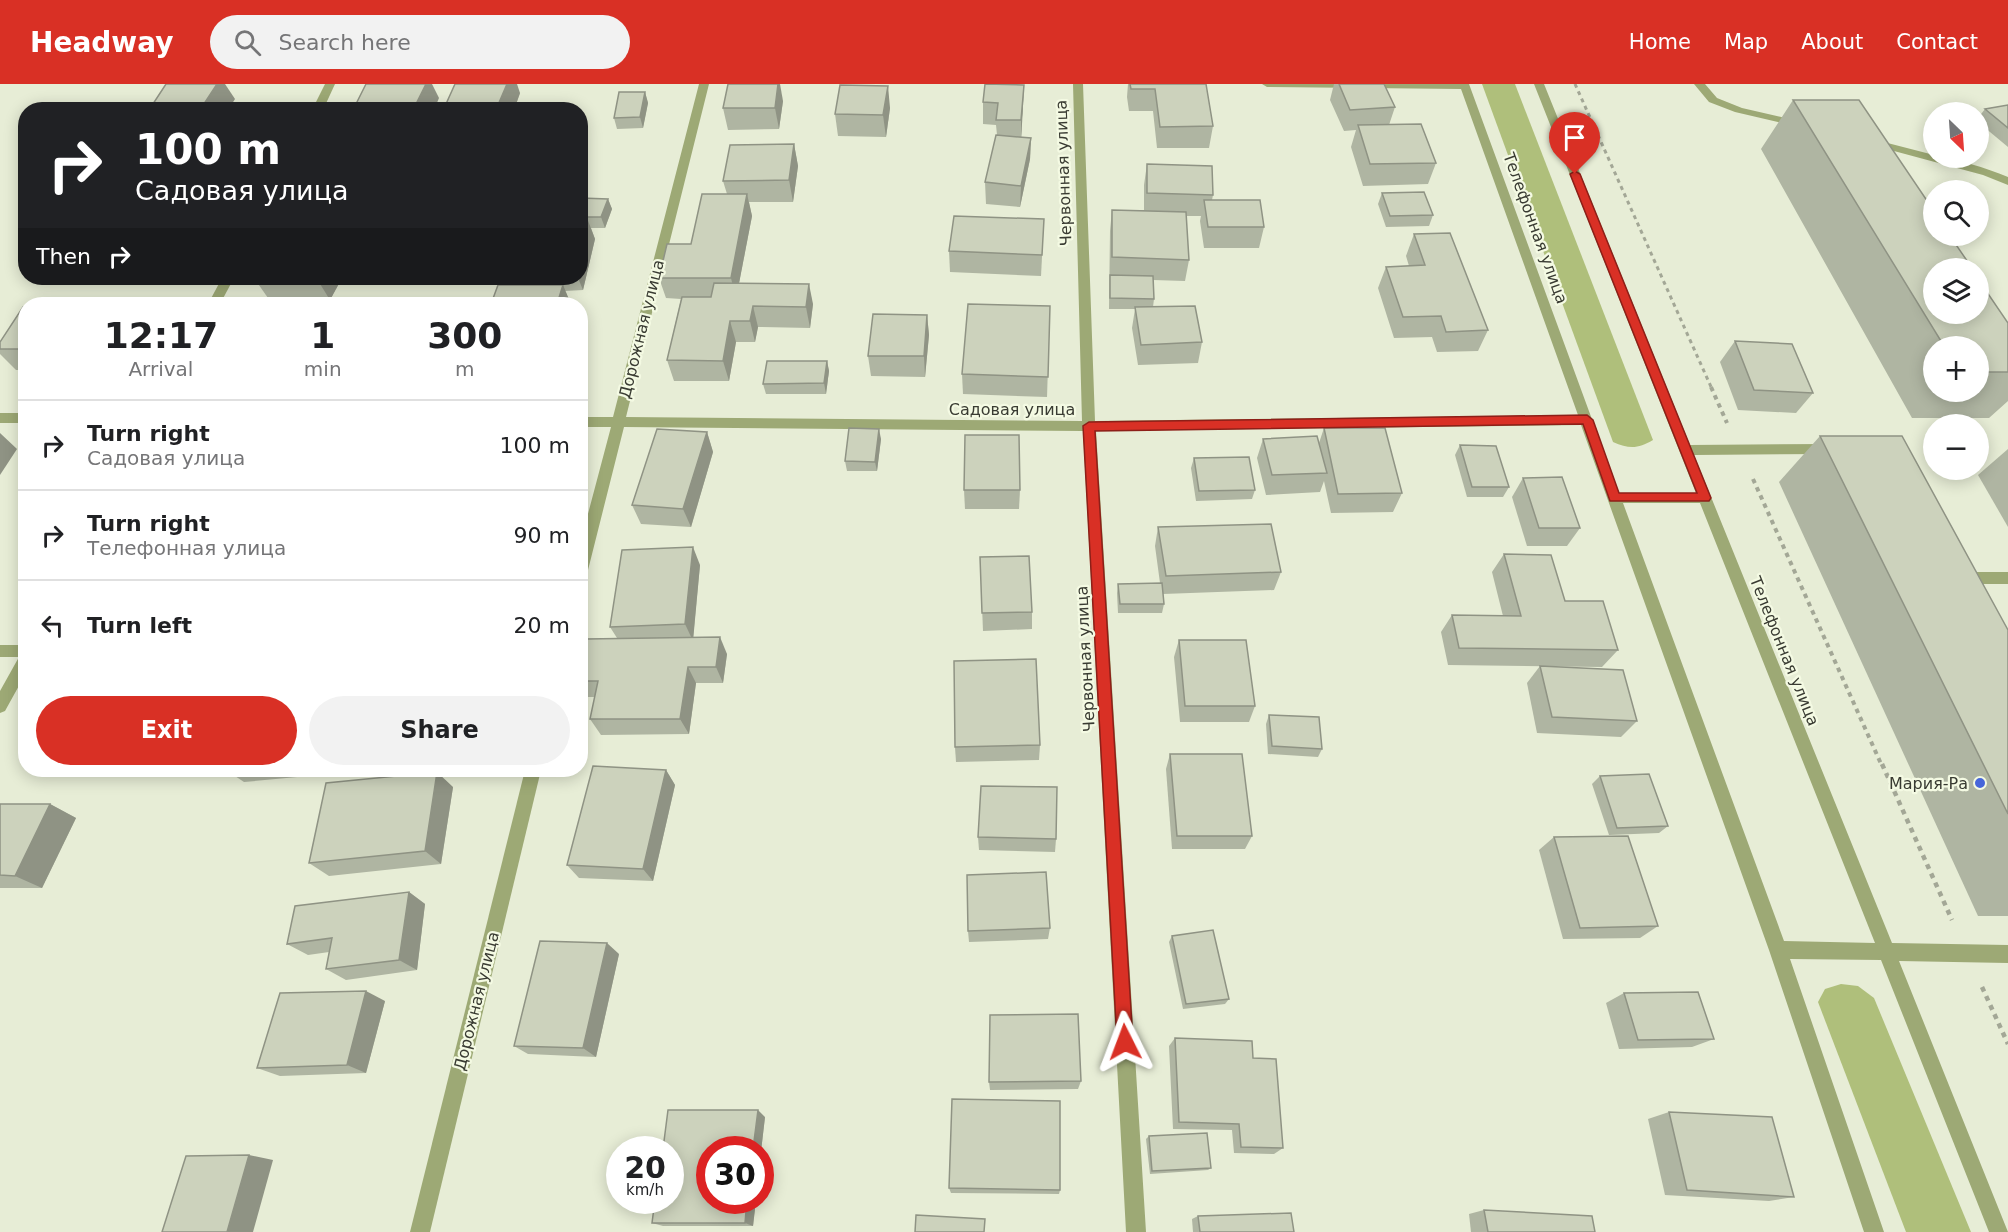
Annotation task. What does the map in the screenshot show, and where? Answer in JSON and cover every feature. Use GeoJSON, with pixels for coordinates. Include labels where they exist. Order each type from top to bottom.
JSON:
{"type":"FeatureCollection","features":[{"type":"Feature","properties":{"kind":"street"},"geometry":{"type":"LineString","coordinates":[[321,102],[330,84]]}},
{"type":"Feature","properties":{"kind":"street","name":"Дорожная улица"},"geometry":{"type":"LineString","coordinates":[[588,542],[704,84]]}},
{"type":"Feature","properties":{"kind":"street","name":"Червонная улица"},"geometry":{"type":"LineString","coordinates":[[1078,84],[1089,426],[1136,1232]]}},
{"type":"Feature","properties":{"kind":"street"},"geometry":{"type":"LineString","coordinates":[[1267,84],[1464,85]]}},
{"type":"Feature","properties":{"kind":"street","name":"Телефонная улица"},"geometry":{"type":"LineString","coordinates":[[1539,84],[1999,1232]]}},
{"type":"Feature","properties":{"kind":"street"},"geometry":{"type":"LineString","coordinates":[[1698,84],[1713,100],[1739,110],[1808,126]]}},
{"type":"Feature","properties":{"kind":"street","name":"Телефонная улица"},"geometry":{"type":"LineString","coordinates":[[1464,85],[1778,950],[1874,1232]]}},
{"type":"Feature","properties":{"kind":"street"},"geometry":{"type":"LineString","coordinates":[[1865,140],[1987,173],[2008,181]]}},
{"type":"Feature","properties":{"kind":"street"},"geometry":{"type":"LineString","coordinates":[[0,418],[18,418]]}},
{"type":"Feature","properties":{"kind":"street","name":"Садовая улица"},"geometry":{"type":"LineString","coordinates":[[588,422],[1089,426],[1587,420]]}},
{"type":"Feature","properties":{"kind":"street"},"geometry":{"type":"LineString","coordinates":[[1686,450],[1839,449]]}},
{"type":"Feature","properties":{"kind":"street"},"geometry":{"type":"LineString","coordinates":[[1615,498],[1705,498]]}},
{"type":"Feature","properties":{"kind":"street"},"geometry":{"type":"LineString","coordinates":[[1954,578],[2008,578]]}},
{"type":"Feature","properties":{"kind":"street"},"geometry":{"type":"LineString","coordinates":[[0,651],[18,651]]}},
{"type":"Feature","properties":{"kind":"street"},"geometry":{"type":"LineString","coordinates":[[0,706],[18,673]]}},
{"type":"Feature","properties":{"kind":"street","name":"Дорожная улица"},"geometry":{"type":"LineString","coordinates":[[420,1232],[531,777]]}},
{"type":"Feature","properties":{"kind":"street"},"geometry":{"type":"LineString","coordinates":[[1778,950],[2008,954]]}},
{"type":"Feature","properties":{"kind":"path"},"geometry":{"type":"LineString","coordinates":[[1575,84],[2008,1044]]}},
{"type":"Feature","properties":{"kind":"green space"},"geometry":{"type":"Polygon","coordinates":[[[1482,84],[1515,84],[1653,440],[1648,443],[1633,447],[1613,442],[1482,84]]]}},
{"type":"Feature","properties":{"kind":"green space"},"geometry":{"type":"Polygon","coordinates":[[[1841,984],[1858,986],[1874,998],[1971,1232],[1906,1232],[1818,1002],[1825,989],[1841,984]]]}},
{"type":"Feature","properties":{"kind":"building"},"geometry":{"type":"Polygon","coordinates":[[[166,84],[217,84],[205,102],[154,102],[166,84]]]}},
{"type":"Feature","properties":{"kind":"building"},"geometry":{"type":"Polygon","coordinates":[[[366,84],[426,84],[417,102],[357,102],[366,84]]]}},
{"type":"Feature","properties":{"kind":"building"},"geometry":{"type":"Polygon","coordinates":[[[455,84],[507,84],[499,102],[447,102],[455,84]]]}},
{"type":"Feature","properties":{"kind":"building"},"geometry":{"type":"Polygon","coordinates":[[[728,84],[778,84],[775,108],[723,108],[728,84]]]}},
{"type":"Feature","properties":{"kind":"building"},"geometry":{"type":"Polygon","coordinates":[[[985,84],[1024,85],[1021,120],[996,120],[998,103],[983,102],[985,84]]]}},
{"type":"Feature","properties":{"kind":"building"},"geometry":{"type":"Polygon","coordinates":[[[1130,84],[1206,84],[1213,126],[1160,127],[1155,89],[1131,89],[1130,84]]]}},
{"type":"Feature","properties":{"kind":"building"},"geometry":{"type":"Polygon","coordinates":[[[1339,84],[1384,84],[1395,107],[1350,110],[1339,84]]]}},
{"type":"Feature","properties":{"kind":"building"},"geometry":{"type":"Polygon","coordinates":[[[840,85],[888,86],[883,115],[835,114],[840,85]]]}},
{"type":"Feature","properties":{"kind":"building"},"geometry":{"type":"Polygon","coordinates":[[[619,92],[645,92],[640,117],[614,118],[619,92]]]}},
{"type":"Feature","properties":{"kind":"building"},"geometry":{"type":"Polygon","coordinates":[[[1793,100],[1859,100],[1923,195],[1923,246],[1957,246],[1965,258],[1923,258],[1923,312],[1793,100]]]}},
{"type":"Feature","properties":{"kind":"building"},"geometry":{"type":"Polygon","coordinates":[[[2008,105],[2008,128],[1989,112],[1989,108],[2008,105]]]}},
{"type":"Feature","properties":{"kind":"building"},"geometry":{"type":"Polygon","coordinates":[[[1421,124],[1436,163],[1370,164],[1358,125],[1421,124]]]}},
{"type":"Feature","properties":{"kind":"building"},"geometry":{"type":"Polygon","coordinates":[[[996,135],[1031,138],[1021,186],[985,182],[996,135]]]}},
{"type":"Feature","properties":{"kind":"building"},"geometry":{"type":"Polygon","coordinates":[[[794,144],[789,180],[723,181],[730,145],[794,144]]]}},
{"type":"Feature","properties":{"kind":"building"},"geometry":{"type":"Polygon","coordinates":[[[1147,164],[1212,166],[1213,195],[1147,193],[1147,164]]]}},
{"type":"Feature","properties":{"kind":"building"},"geometry":{"type":"Polygon","coordinates":[[[1424,192],[1433,215],[1390,216],[1382,193],[1424,192]]]}},
{"type":"Feature","properties":{"kind":"building"},"geometry":{"type":"Polygon","coordinates":[[[702,194],[747,194],[731,278],[659,278],[667,244],[691,244],[702,194]]]}},
{"type":"Feature","properties":{"kind":"building"},"geometry":{"type":"Polygon","coordinates":[[[588,198],[608,199],[601,217],[588,217],[588,198]]]}},
{"type":"Feature","properties":{"kind":"building"},"geometry":{"type":"Polygon","coordinates":[[[1204,200],[1260,200],[1264,227],[1208,227],[1204,200]]]}},
{"type":"Feature","properties":{"kind":"building"},"geometry":{"type":"Polygon","coordinates":[[[1112,210],[1186,212],[1189,260],[1112,257],[1112,210]]]}},
{"type":"Feature","properties":{"kind":"building"},"geometry":{"type":"Polygon","coordinates":[[[954,216],[1044,219],[1042,255],[949,251],[954,216]]]}},
{"type":"Feature","properties":{"kind":"building"},"geometry":{"type":"Polygon","coordinates":[[[1450,233],[1488,330],[1446,332],[1441,316],[1403,317],[1386,267],[1425,265],[1414,234],[1450,233]]]}},
{"type":"Feature","properties":{"kind":"building"},"geometry":{"type":"Polygon","coordinates":[[[1110,275],[1153,276],[1154,299],[1110,298],[1110,275]]]}},
{"type":"Feature","properties":{"kind":"building"},"geometry":{"type":"Polygon","coordinates":[[[714,283],[809,284],[806,307],[753,306],[750,321],[730,321],[723,361],[667,360],[682,297],[711,297],[714,283]]]}},
{"type":"Feature","properties":{"kind":"building"},"geometry":{"type":"Polygon","coordinates":[[[498,285],[563,285],[559,297],[494,297],[498,285]]]}},
{"type":"Feature","properties":{"kind":"building"},"geometry":{"type":"Polygon","coordinates":[[[1989,295],[2008,323],[2008,372],[1989,372],[1989,336],[1938,336],[1930,324],[1989,324],[1989,295]]]}},
{"type":"Feature","properties":{"kind":"building"},"geometry":{"type":"Polygon","coordinates":[[[968,304],[1050,306],[1048,377],[962,374],[968,304]]]}},
{"type":"Feature","properties":{"kind":"building"},"geometry":{"type":"Polygon","coordinates":[[[1195,306],[1202,342],[1141,345],[1135,307],[1195,306]]]}},
{"type":"Feature","properties":{"kind":"building"},"geometry":{"type":"Polygon","coordinates":[[[873,314],[927,315],[924,356],[868,356],[873,314]]]}},
{"type":"Feature","properties":{"kind":"building"},"geometry":{"type":"Polygon","coordinates":[[[18,315],[18,349],[0,349],[0,342],[18,315]]]}},
{"type":"Feature","properties":{"kind":"building"},"geometry":{"type":"Polygon","coordinates":[[[1735,341],[1792,344],[1813,393],[1754,390],[1735,341]]]}},
{"type":"Feature","properties":{"kind":"building"},"geometry":{"type":"Polygon","coordinates":[[[767,361],[827,361],[824,383],[763,384],[767,361]]]}},
{"type":"Feature","properties":{"kind":"building"},"geometry":{"type":"Polygon","coordinates":[[[849,428],[879,429],[875,462],[845,461],[849,428]]]}},
{"type":"Feature","properties":{"kind":"building"},"geometry":{"type":"Polygon","coordinates":[[[1324,428],[1385,428],[1402,493],[1338,494],[1324,428]]]}},
{"type":"Feature","properties":{"kind":"building"},"geometry":{"type":"Polygon","coordinates":[[[657,429],[707,432],[683,509],[632,505],[657,429]]]}},
{"type":"Feature","properties":{"kind":"building"},"geometry":{"type":"Polygon","coordinates":[[[965,435],[1019,435],[1020,490],[964,490],[965,435]]]}},
{"type":"Feature","properties":{"kind":"building"},"geometry":{"type":"Polygon","coordinates":[[[1317,436],[1327,473],[1272,475],[1263,439],[1317,436]]]}},
{"type":"Feature","properties":{"kind":"building"},"geometry":{"type":"Polygon","coordinates":[[[1820,436],[1902,436],[1923,474],[1923,480],[1926,480],[2008,630],[2008,814],[1820,436]]]}},
{"type":"Feature","properties":{"kind":"building"},"geometry":{"type":"Polygon","coordinates":[[[1460,445],[1496,446],[1509,487],[1472,487],[1460,445]]]}},
{"type":"Feature","properties":{"kind":"building"},"geometry":{"type":"Polygon","coordinates":[[[1249,457],[1255,490],[1199,491],[1194,458],[1249,457]]]}},
{"type":"Feature","properties":{"kind":"building"},"geometry":{"type":"Polygon","coordinates":[[[1562,477],[1580,528],[1539,528],[1523,478],[1562,477]]]}},
{"type":"Feature","properties":{"kind":"building"},"geometry":{"type":"Polygon","coordinates":[[[1271,524],[1281,572],[1166,576],[1158,527],[1271,524]]]}},
{"type":"Feature","properties":{"kind":"building"},"geometry":{"type":"Polygon","coordinates":[[[693,547],[685,624],[610,627],[622,550],[693,547]]]}},
{"type":"Feature","properties":{"kind":"building"},"geometry":{"type":"Polygon","coordinates":[[[1504,554],[1551,555],[1565,601],[1603,601],[1618,650],[1459,648],[1452,615],[1521,616],[1504,554]]]}},
{"type":"Feature","properties":{"kind":"building"},"geometry":{"type":"Polygon","coordinates":[[[1029,556],[1032,612],[982,613],[980,557],[1029,556]]]}},
{"type":"Feature","properties":{"kind":"building"},"geometry":{"type":"Polygon","coordinates":[[[1162,583],[1164,604],[1120,604],[1118,584],[1162,583]]]}},
{"type":"Feature","properties":{"kind":"building"},"geometry":{"type":"Polygon","coordinates":[[[720,637],[716,667],[688,667],[680,719],[590,719],[598,681],[588,681],[588,639],[720,637]]]}},
{"type":"Feature","properties":{"kind":"building"},"geometry":{"type":"Polygon","coordinates":[[[1179,640],[1246,640],[1255,706],[1185,706],[1179,640]]]}},
{"type":"Feature","properties":{"kind":"building"},"geometry":{"type":"Polygon","coordinates":[[[1036,659],[1040,745],[955,747],[954,661],[1036,659]]]}},
{"type":"Feature","properties":{"kind":"building"},"geometry":{"type":"Polygon","coordinates":[[[1540,666],[1623,670],[1637,721],[1552,717],[1540,666]]]}},
{"type":"Feature","properties":{"kind":"building"},"geometry":{"type":"Polygon","coordinates":[[[1269,715],[1319,717],[1322,749],[1272,746],[1269,715]]]}},
{"type":"Feature","properties":{"kind":"building"},"geometry":{"type":"Polygon","coordinates":[[[1170,754],[1242,754],[1252,836],[1177,836],[1170,754]]]}},
{"type":"Feature","properties":{"kind":"building"},"geometry":{"type":"Polygon","coordinates":[[[593,766],[666,770],[643,869],[567,865],[593,766]]]}},
{"type":"Feature","properties":{"kind":"building"},"geometry":{"type":"Polygon","coordinates":[[[1649,774],[1668,826],[1617,828],[1600,776],[1649,774]]]}},
{"type":"Feature","properties":{"kind":"building"},"geometry":{"type":"Polygon","coordinates":[[[387,777],[436,777],[425,851],[309,863],[326,783],[387,777]]]}},
{"type":"Feature","properties":{"kind":"building"},"geometry":{"type":"Polygon","coordinates":[[[981,786],[1057,787],[1056,839],[978,837],[981,786]]]}},
{"type":"Feature","properties":{"kind":"building"},"geometry":{"type":"Polygon","coordinates":[[[0,804],[50,804],[15,876],[0,875],[0,804]]]}},
{"type":"Feature","properties":{"kind":"building"},"geometry":{"type":"Polygon","coordinates":[[[1628,836],[1658,926],[1580,928],[1554,837],[1628,836]]]}},
{"type":"Feature","properties":{"kind":"building"},"geometry":{"type":"Polygon","coordinates":[[[1046,872],[1050,928],[968,931],[967,875],[1046,872]]]}},
{"type":"Feature","properties":{"kind":"building"},"geometry":{"type":"Polygon","coordinates":[[[409,892],[399,960],[326,969],[332,938],[287,944],[295,906],[409,892]]]}},
{"type":"Feature","properties":{"kind":"building"},"geometry":{"type":"Polygon","coordinates":[[[1213,930],[1229,999],[1186,1004],[1172,936],[1213,930]]]}},
{"type":"Feature","properties":{"kind":"building"},"geometry":{"type":"Polygon","coordinates":[[[540,941],[607,943],[583,1048],[514,1046],[540,941]]]}},
{"type":"Feature","properties":{"kind":"building"},"geometry":{"type":"Polygon","coordinates":[[[366,991],[347,1065],[257,1068],[280,993],[366,991]]]}},
{"type":"Feature","properties":{"kind":"building"},"geometry":{"type":"Polygon","coordinates":[[[1698,992],[1714,1039],[1638,1040],[1624,993],[1698,992]]]}},
{"type":"Feature","properties":{"kind":"building"},"geometry":{"type":"Polygon","coordinates":[[[1078,1014],[1081,1081],[989,1082],[990,1015],[1078,1014]]]}},
{"type":"Feature","properties":{"kind":"building"},"geometry":{"type":"Polygon","coordinates":[[[1175,1038],[1252,1041],[1253,1058],[1276,1059],[1283,1148],[1241,1147],[1239,1124],[1179,1122],[1175,1038]]]}},
{"type":"Feature","properties":{"kind":"building"},"geometry":{"type":"Polygon","coordinates":[[[952,1099],[1060,1101],[1060,1190],[949,1188],[952,1099]]]}},
{"type":"Feature","properties":{"kind":"building"},"geometry":{"type":"Polygon","coordinates":[[[668,1110],[758,1110],[755,1136],[696,1136],[696,1214],[746,1214],[745,1223],[652,1223],[653,1214],[684,1214],[684,1136],[665,1136],[668,1110]]]}},
{"type":"Feature","properties":{"kind":"building"},"geometry":{"type":"Polygon","coordinates":[[[1669,1112],[1772,1117],[1794,1197],[1687,1190],[1669,1112]]]}},
{"type":"Feature","properties":{"kind":"building"},"geometry":{"type":"Polygon","coordinates":[[[1207,1133],[1211,1168],[1152,1171],[1149,1136],[1207,1133]]]}},
{"type":"Feature","properties":{"kind":"building"},"geometry":{"type":"Polygon","coordinates":[[[249,1155],[227,1232],[162,1232],[186,1156],[249,1155]]]}},
{"type":"Feature","properties":{"kind":"building"},"geometry":{"type":"Polygon","coordinates":[[[1484,1210],[1592,1216],[1595,1232],[1488,1232],[1484,1210]]]}},
{"type":"Feature","properties":{"kind":"building"},"geometry":{"type":"Polygon","coordinates":[[[1291,1213],[1294,1232],[1200,1232],[1198,1216],[1291,1213]]]}},
{"type":"Feature","properties":{"kind":"building"},"geometry":{"type":"Polygon","coordinates":[[[916,1215],[985,1219],[984,1232],[915,1232],[916,1215]]]}},
{"type":"Feature","properties":{"kind":"place","name":"Мария-Ра"},"geometry":{"type":"Point","coordinates":[1980,783]}},
{"type":"Feature","properties":{"kind":"route"},"geometry":{"type":"LineString","coordinates":[[1125,1042],[1089,426],[1587,420],[1615,498],[1705,498],[1575,174]]}}]}
